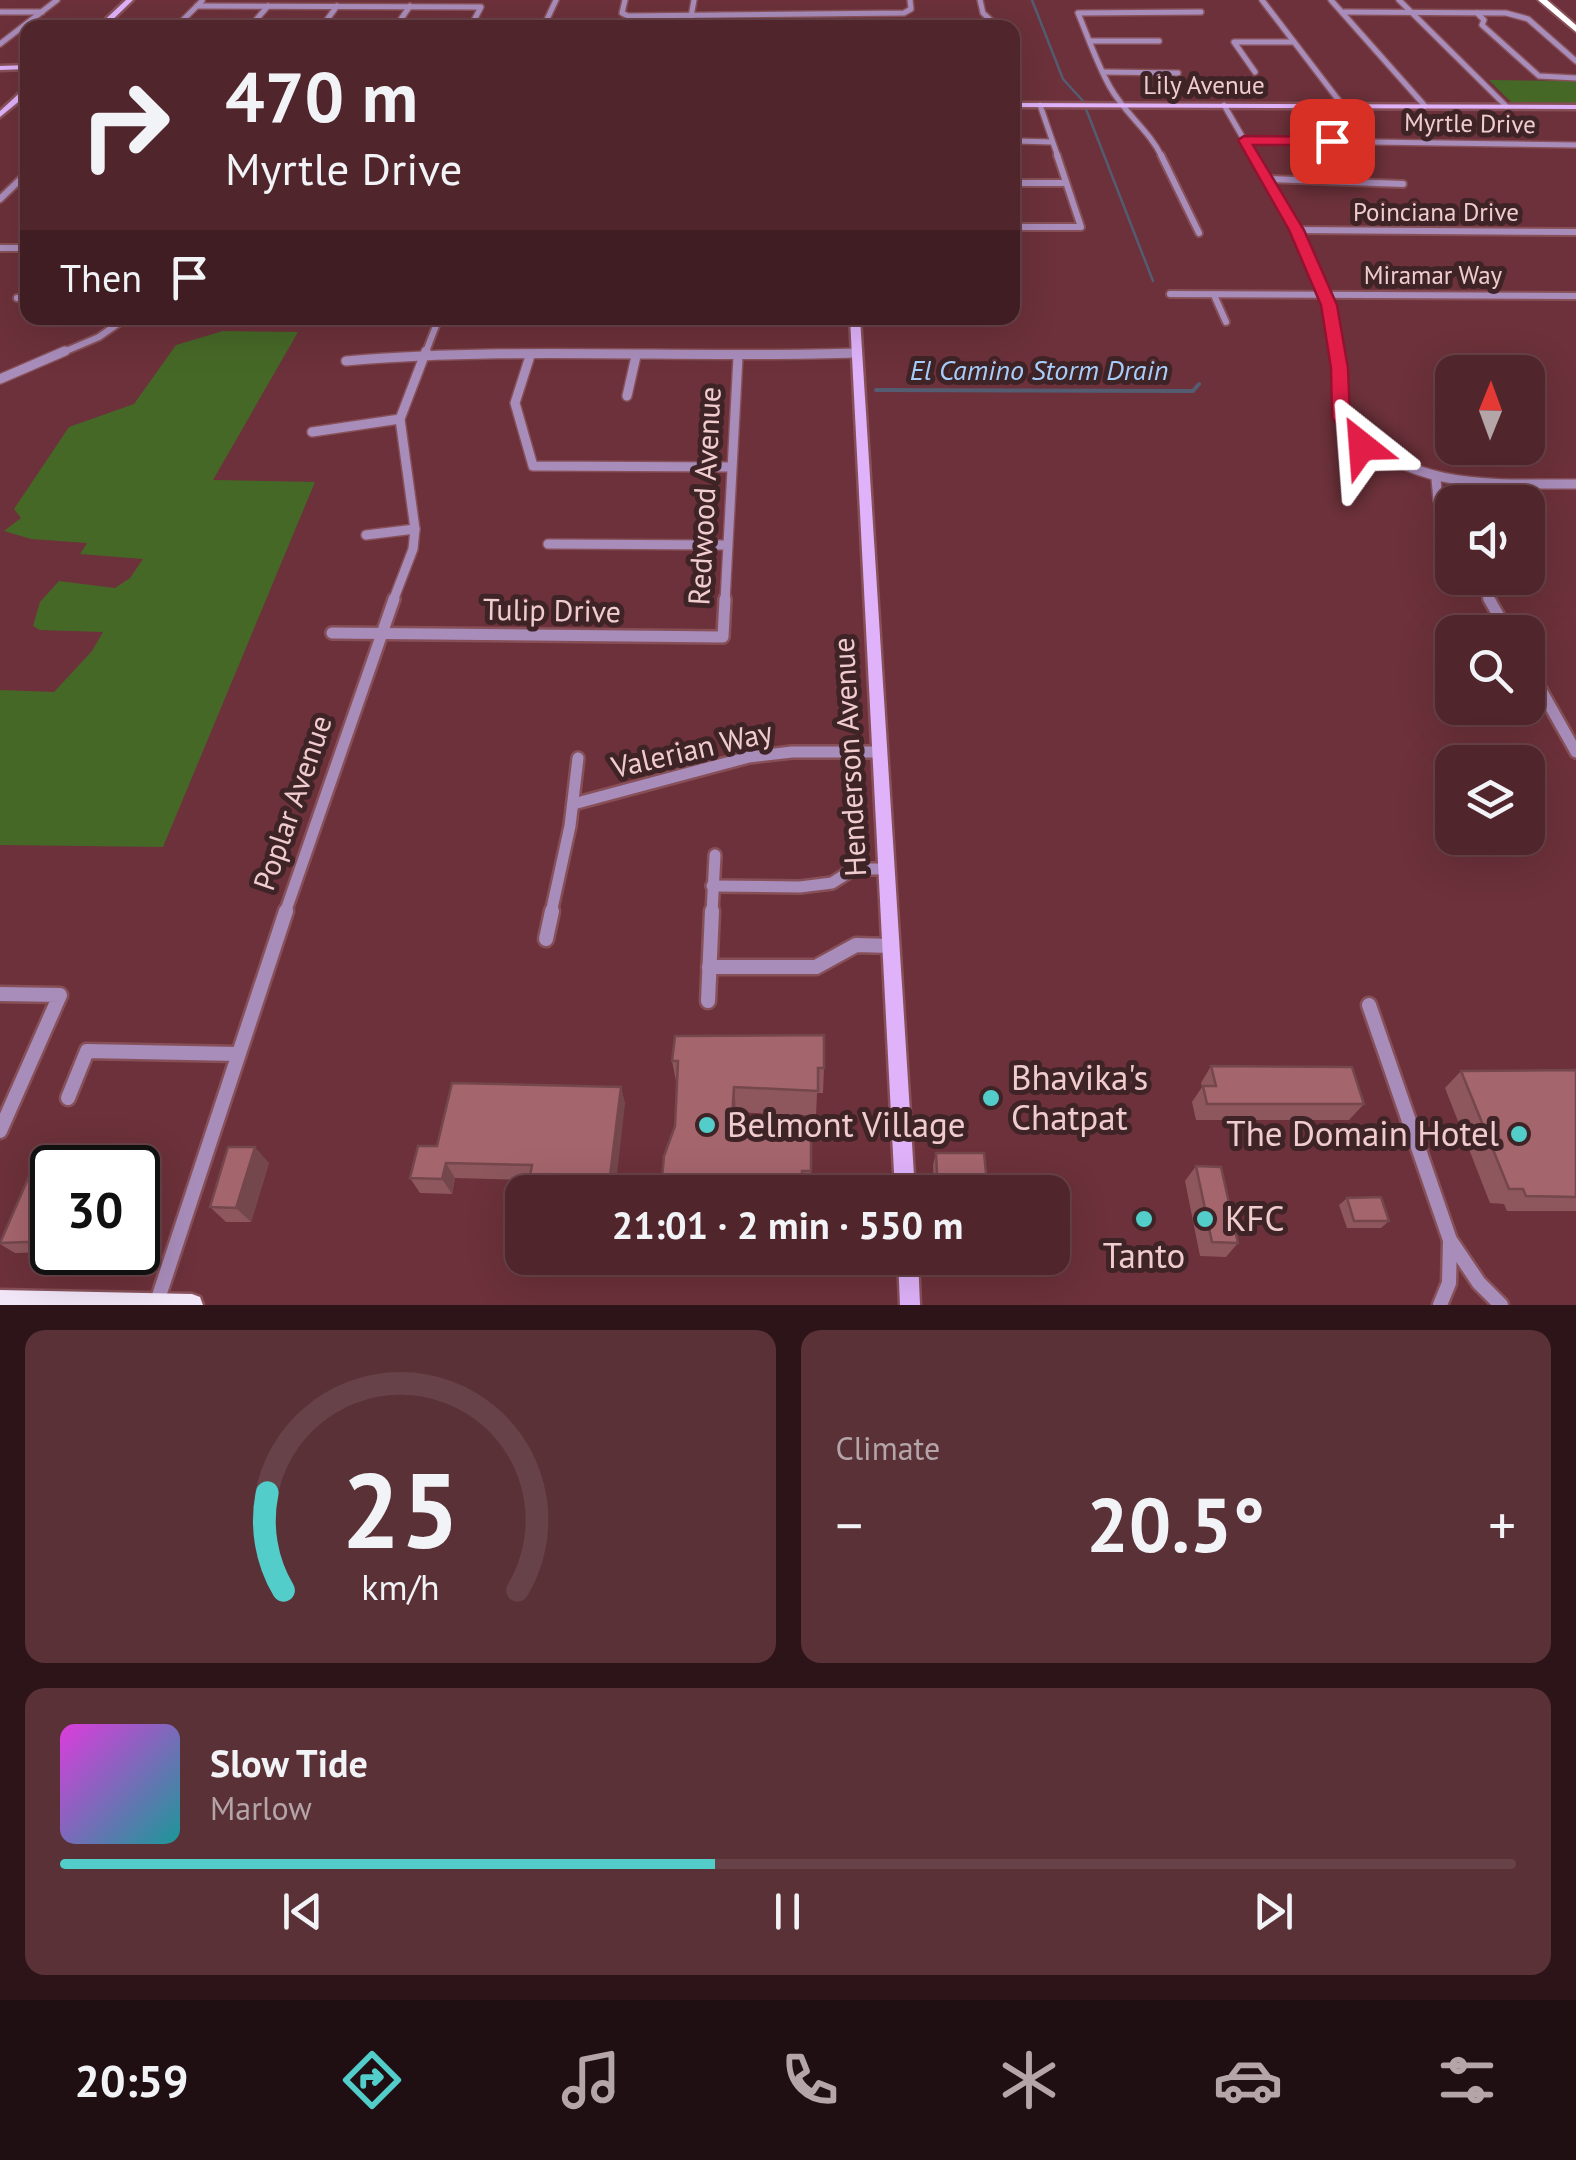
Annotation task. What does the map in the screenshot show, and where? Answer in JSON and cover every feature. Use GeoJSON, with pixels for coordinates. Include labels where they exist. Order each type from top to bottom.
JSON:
{"type":"FeatureCollection","features":[{"type":"Feature","properties":{"kind":"highway"},"geometry":{"type":"LineString","coordinates":[[1542,0],[1576,28]]}},
{"type":"Feature","properties":{"kind":"highway"},"geometry":{"type":"LineString","coordinates":[[1556,0],[1576,16]]}},
{"type":"Feature","properties":{"kind":"main road"},"geometry":{"type":"LineString","coordinates":[[0,1301],[192,1305]]}},
{"type":"Feature","properties":{"kind":"street"},"geometry":{"type":"LineString","coordinates":[[31,20],[57,0]]}},
{"type":"Feature","properties":{"kind":"street"},"geometry":{"type":"LineString","coordinates":[[108,20],[130,0]]}},
{"type":"Feature","properties":{"kind":"street"},"geometry":{"type":"LineString","coordinates":[[625,0],[625,15],[691,17],[906,12],[911,9],[910,0]]}},
{"type":"Feature","properties":{"kind":"street"},"geometry":{"type":"LineString","coordinates":[[691,17],[694,0]]}},
{"type":"Feature","properties":{"kind":"street"},"geometry":{"type":"LineString","coordinates":[[1193,0],[1201,12],[1078,13],[1103,72],[1123,105],[1153,138],[1199,234]]}},
{"type":"Feature","properties":{"kind":"street"},"geometry":{"type":"LineString","coordinates":[[1262,0],[1342,106]]}},
{"type":"Feature","properties":{"kind":"street"},"geometry":{"type":"LineString","coordinates":[[1331,0],[1425,106]]}},
{"type":"Feature","properties":{"kind":"street"},"geometry":{"type":"LineString","coordinates":[[1398,0],[1506,106]]}},
{"type":"Feature","properties":{"kind":"street"},"geometry":{"type":"LineString","coordinates":[[1464,0],[1484,20],[1482,25],[1535,74],[1572,78]]}},
{"type":"Feature","properties":{"kind":"street"},"geometry":{"type":"LineString","coordinates":[[200,3],[480,8],[474,20]]}},
{"type":"Feature","properties":{"kind":"street"},"geometry":{"type":"LineString","coordinates":[[256,20],[268,6]]}},
{"type":"Feature","properties":{"kind":"street"},"geometry":{"type":"LineString","coordinates":[[328,20],[338,6]]}},
{"type":"Feature","properties":{"kind":"street"},"geometry":{"type":"LineString","coordinates":[[401,19],[410,6]]}},
{"type":"Feature","properties":{"kind":"street"},"geometry":{"type":"LineString","coordinates":[[0,12],[42,12]]}},
{"type":"Feature","properties":{"kind":"street"},"geometry":{"type":"LineString","coordinates":[[1344,12],[1506,13],[1528,19],[1576,61]]}},
{"type":"Feature","properties":{"kind":"street"},"geometry":{"type":"LineString","coordinates":[[842,13],[842,20]]}},
{"type":"Feature","properties":{"kind":"street"},"geometry":{"type":"LineString","coordinates":[[1090,41],[1159,41]]}},
{"type":"Feature","properties":{"kind":"street"},"geometry":{"type":"LineString","coordinates":[[1255,72],[1234,42],[1294,42]]}},
{"type":"Feature","properties":{"kind":"street"},"geometry":{"type":"LineString","coordinates":[[1103,72],[1178,73]]}},
{"type":"Feature","properties":{"kind":"street"},"geometry":{"type":"LineString","coordinates":[[0,115],[20,97]]}},
{"type":"Feature","properties":{"kind":"street","name":"Lily Avenue"},"geometry":{"type":"LineString","coordinates":[[1020,104],[1576,107]]}},
{"type":"Feature","properties":{"kind":"street"},"geometry":{"type":"LineString","coordinates":[[1020,227],[1081,227],[1040,105]]}},
{"type":"Feature","properties":{"kind":"street"},"geometry":{"type":"LineString","coordinates":[[1224,105],[1296,230],[1324,295],[1340,368],[1344,427],[1377,457],[1436,478],[1576,484]]}},
{"type":"Feature","properties":{"kind":"street","name":"Myrtle Drive"},"geometry":{"type":"LineString","coordinates":[[1244,140],[1576,145]]}},
{"type":"Feature","properties":{"kind":"street"},"geometry":{"type":"LineString","coordinates":[[1020,141],[1052,142]]}},
{"type":"Feature","properties":{"kind":"street"},"geometry":{"type":"LineString","coordinates":[[0,199],[20,180]]}},
{"type":"Feature","properties":{"kind":"street"},"geometry":{"type":"LineString","coordinates":[[1266,180],[1403,184]]}},
{"type":"Feature","properties":{"kind":"street"},"geometry":{"type":"LineString","coordinates":[[1020,182],[1066,183]]}},
{"type":"Feature","properties":{"kind":"street","name":"Poinciana Drive"},"geometry":{"type":"LineString","coordinates":[[1296,230],[1576,232]]}},
{"type":"Feature","properties":{"kind":"street","name":"Miramar Way"},"geometry":{"type":"LineString","coordinates":[[1170,294],[1576,296]]}},
{"type":"Feature","properties":{"kind":"street"},"geometry":{"type":"LineString","coordinates":[[1214,295],[1226,322]]}},
{"type":"Feature","properties":{"kind":"street"},"geometry":{"type":"LineString","coordinates":[[0,379],[99,337],[116,325]]}},
{"type":"Feature","properties":{"kind":"street","name":"Poplar Avenue"},"geometry":{"type":"LineString","coordinates":[[156,1305],[237,1054],[412,549],[415,530],[400,419],[436,325]]}},
{"type":"Feature","properties":{"kind":"street","name":"Henderson Avenue"},"geometry":{"type":"LineString","coordinates":[[855,325],[904,1175]]}},
{"type":"Feature","properties":{"kind":"street"},"geometry":{"type":"LineString","coordinates":[[346,361],[423,354],[857,354]]}},
{"type":"Feature","properties":{"kind":"street"},"geometry":{"type":"LineString","coordinates":[[530,356],[516,403],[532,466],[731,467]]}},
{"type":"Feature","properties":{"kind":"street"},"geometry":{"type":"LineString","coordinates":[[627,396],[636,356]]}},
{"type":"Feature","properties":{"kind":"street","name":"Redwood Avenue"},"geometry":{"type":"LineString","coordinates":[[723,638],[738,357]]}},
{"type":"Feature","properties":{"kind":"street"},"geometry":{"type":"LineString","coordinates":[[312,432],[400,419]]}},
{"type":"Feature","properties":{"kind":"street"},"geometry":{"type":"LineString","coordinates":[[1436,478],[1437,485]]}},
{"type":"Feature","properties":{"kind":"street"},"geometry":{"type":"LineString","coordinates":[[366,535],[415,530]]}},
{"type":"Feature","properties":{"kind":"street"},"geometry":{"type":"LineString","coordinates":[[548,544],[726,545]]}},
{"type":"Feature","properties":{"kind":"street","name":"Tulip Drive"},"geometry":{"type":"LineString","coordinates":[[332,633],[723,638]]}},
{"type":"Feature","properties":{"kind":"street"},"geometry":{"type":"LineString","coordinates":[[1545,696],[1576,752]]}},
{"type":"Feature","properties":{"kind":"street","name":"Valerian Way"},"geometry":{"type":"LineString","coordinates":[[577,803],[749,757],[792,752],[879,752]]}},
{"type":"Feature","properties":{"kind":"street"},"geometry":{"type":"LineString","coordinates":[[546,939],[560,860],[577,803],[578,758]]}},
{"type":"Feature","properties":{"kind":"street"},"geometry":{"type":"LineString","coordinates":[[708,1000],[714,855]]}},
{"type":"Feature","properties":{"kind":"street"},"geometry":{"type":"LineString","coordinates":[[712,886],[800,887],[832,883],[854,868],[886,869]]}},
{"type":"Feature","properties":{"kind":"street"},"geometry":{"type":"LineString","coordinates":[[709,966],[816,967],[856,945],[891,946]]}},
{"type":"Feature","properties":{"kind":"street"},"geometry":{"type":"LineString","coordinates":[[0,994],[60,995],[0,1131]]}},
{"type":"Feature","properties":{"kind":"street"},"geometry":{"type":"LineString","coordinates":[[1369,1004],[1450,1240],[1479,1282],[1501,1305]]}},
{"type":"Feature","properties":{"kind":"street"},"geometry":{"type":"LineString","coordinates":[[68,1098],[87,1051],[237,1054]]}},
{"type":"Feature","properties":{"kind":"street"},"geometry":{"type":"LineString","coordinates":[[1440,1305],[1449,1283],[1450,1240]]}},
{"type":"Feature","properties":{"kind":"street"},"geometry":{"type":"LineString","coordinates":[[909,1275],[910,1305]]}},
{"type":"Feature","properties":{"kind":"green space"},"geometry":{"type":"Polygon","coordinates":[[[1489,80],[1576,81],[1576,103],[1511,102],[1489,80]]]}},
{"type":"Feature","properties":{"kind":"green space"},"geometry":{"type":"Polygon","coordinates":[[[223,331],[298,332],[213,480],[315,482],[163,847],[0,845],[0,690],[54,692],[92,651],[103,632],[40,630],[33,626],[40,602],[59,581],[115,588],[130,578],[143,559],[80,554],[87,543],[31,539],[4,531],[21,518],[14,509],[69,427],[134,404],[176,345],[223,331]]]}},
{"type":"Feature","properties":{"kind":"building","name":"Belmont Village"},"geometry":{"type":"Polygon","coordinates":[[[824,1035],[824,1068],[818,1068],[818,1091],[734,1087],[731,1133],[811,1134],[811,1171],[802,1171],[802,1175],[662,1175],[664,1156],[675,1126],[675,1036],[824,1035]]]}},
{"type":"Feature","properties":{"kind":"building"},"geometry":{"type":"Polygon","coordinates":[[[1211,1066],[1352,1067],[1364,1104],[1207,1104],[1203,1086],[1216,1086],[1211,1066]]]}},
{"type":"Feature","properties":{"kind":"building","name":"The Domain Hotel"},"geometry":{"type":"Polygon","coordinates":[[[1576,1070],[1576,1197],[1526,1196],[1523,1189],[1509,1189],[1461,1071],[1576,1070]]]}},
{"type":"Feature","properties":{"kind":"building"},"geometry":{"type":"Polygon","coordinates":[[[452,1083],[621,1087],[610,1175],[530,1175],[532,1165],[446,1163],[442,1179],[410,1178],[418,1146],[437,1146],[452,1083]]]}},
{"type":"Feature","properties":{"kind":"building"},"geometry":{"type":"Polygon","coordinates":[[[228,1147],[255,1147],[236,1208],[210,1207],[228,1147]]]}},
{"type":"Feature","properties":{"kind":"building"},"geometry":{"type":"Polygon","coordinates":[[[936,1153],[984,1153],[986,1175],[937,1175],[936,1153]]]}},
{"type":"Feature","properties":{"kind":"building"},"geometry":{"type":"Polygon","coordinates":[[[1196,1166],[1221,1167],[1238,1243],[1212,1242],[1196,1166]]]}},
{"type":"Feature","properties":{"kind":"building"},"geometry":{"type":"Polygon","coordinates":[[[30,1174],[30,1242],[0,1243],[30,1174]]]}},
{"type":"Feature","properties":{"kind":"building"},"geometry":{"type":"Polygon","coordinates":[[[1381,1197],[1389,1221],[1354,1221],[1347,1198],[1381,1197]]]}},
{"type":"Feature","properties":{"kind":"waterway","name":"El Camino Storm Drain"},"geometry":{"type":"LineString","coordinates":[[1032,0],[1063,79],[1083,101]]}},
{"type":"Feature","properties":{"kind":"waterway","name":"El Camino Storm Drain"},"geometry":{"type":"LineString","coordinates":[[1086,109],[1153,281]]}},
{"type":"Feature","properties":{"kind":"waterway","name":"El Camino Storm Drain"},"geometry":{"type":"LineString","coordinates":[[876,390],[1193,391],[1199,384]]}},
{"type":"Feature","properties":{"kind":"place","name":"Bhavika's Chatpat"},"geometry":{"type":"Point","coordinates":[991,1098]}},
{"type":"Feature","properties":{"kind":"place","name":"Belmont Village"},"geometry":{"type":"Point","coordinates":[707,1125]}},
{"type":"Feature","properties":{"kind":"place","name":"The Domain Hotel"},"geometry":{"type":"Point","coordinates":[1519,1134]}},
{"type":"Feature","properties":{"kind":"place","name":"Tanto"},"geometry":{"type":"Point","coordinates":[1144,1219]}},
{"type":"Feature","properties":{"kind":"place","name":"KFC"},"geometry":{"type":"Point","coordinates":[1205,1219]}},
{"type":"Feature","properties":{"kind":"route"},"geometry":{"type":"LineString","coordinates":[[1332,141],[1244,140],[1296,230],[1329,305],[1340,368],[1341,418],[1362,446]]}}]}
